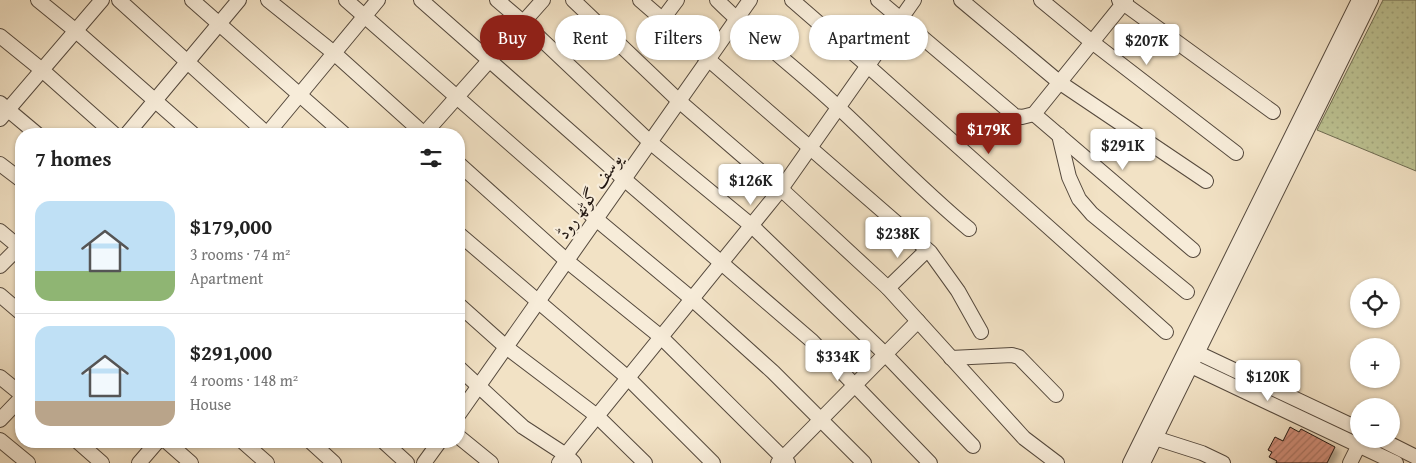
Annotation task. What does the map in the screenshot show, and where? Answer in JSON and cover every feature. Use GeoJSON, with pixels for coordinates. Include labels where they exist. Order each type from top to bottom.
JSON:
{"type":"FeatureCollection","features":[{"type":"Feature","properties":{"kind":"street"},"geometry":{"type":"LineString","coordinates":[[38,0],[76,30],[186,128]]}},
{"type":"Feature","properties":{"kind":"street"},"geometry":{"type":"LineString","coordinates":[[27,128],[3,111],[42,70],[102,0]]}},
{"type":"Feature","properties":{"kind":"street"},"geometry":{"type":"LineString","coordinates":[[118,0],[260,128]]}},
{"type":"Feature","properties":{"kind":"street"},"geometry":{"type":"LineString","coordinates":[[192,0],[337,128]]}},
{"type":"Feature","properties":{"kind":"street"},"geometry":{"type":"LineString","coordinates":[[132,128],[239,0]]}},
{"type":"Feature","properties":{"kind":"street"},"geometry":{"type":"LineString","coordinates":[[268,0],[334,53],[417,128]]}},
{"type":"Feature","properties":{"kind":"street"},"geometry":{"type":"LineString","coordinates":[[346,0],[774,372],[864,463]]}},
{"type":"Feature","properties":{"kind":"street"},"geometry":{"type":"LineString","coordinates":[[272,128],[378,0]]}},
{"type":"Feature","properties":{"kind":"street"},"geometry":{"type":"LineString","coordinates":[[421,0],[480,51]]}},
{"type":"Feature","properties":{"kind":"street"},"geometry":{"type":"LineString","coordinates":[[497,0],[515,15]]}},
{"type":"Feature","properties":{"kind":"street"},"geometry":{"type":"LineString","coordinates":[[529,15],[542,0]]}},
{"type":"Feature","properties":{"kind":"street"},"geometry":{"type":"LineString","coordinates":[[573,0],[679,101],[782,189],[888,288],[1024,438],[1057,463]]}},
{"type":"Feature","properties":{"kind":"street"},"geometry":{"type":"LineString","coordinates":[[640,0],[656,15]]}},
{"type":"Feature","properties":{"kind":"street"},"geometry":{"type":"LineString","coordinates":[[666,15],[678,0]]}},
{"type":"Feature","properties":{"kind":"street"},"geometry":{"type":"LineString","coordinates":[[717,0],[731,15]]}},
{"type":"Feature","properties":{"kind":"street","name":"یوسف گوٹھ روڈ"},"geometry":{"type":"LineString","coordinates":[[740,15],[750,0]]}},
{"type":"Feature","properties":{"kind":"street"},"geometry":{"type":"LineString","coordinates":[[792,0],[1166,332]]}},
{"type":"Feature","properties":{"kind":"street"},"geometry":{"type":"LineString","coordinates":[[878,0],[896,15]]}},
{"type":"Feature","properties":{"kind":"street"},"geometry":{"type":"LineString","coordinates":[[904,15],[914,0]]}},
{"type":"Feature","properties":{"kind":"street"},"geometry":{"type":"LineString","coordinates":[[961,0],[1059,82],[1206,181]]}},
{"type":"Feature","properties":{"kind":"street"},"geometry":{"type":"LineString","coordinates":[[1041,0],[1092,42],[1236,153]]}},
{"type":"Feature","properties":{"kind":"street"},"geometry":{"type":"LineString","coordinates":[[1143,463],[1191,352],[1359,0]]}},
{"type":"Feature","properties":{"kind":"street"},"geometry":{"type":"LineString","coordinates":[[1191,352],[1371,0]]}},
{"type":"Feature","properties":{"kind":"street"},"geometry":{"type":"LineString","coordinates":[[928,42],[1015,116],[1022,117],[1034,114],[1092,42],[1122,1],[1273,112]]}},
{"type":"Feature","properties":{"kind":"street","name":"یوسف گوٹھ روڈ"},"geometry":{"type":"LineString","coordinates":[[720,43],[730,29]]}},
{"type":"Feature","properties":{"kind":"street"},"geometry":{"type":"LineString","coordinates":[[0,36],[42,70],[107,128]]}},
{"type":"Feature","properties":{"kind":"street"},"geometry":{"type":"LineString","coordinates":[[545,43],[650,142],[752,226],[885,354],[973,446]]}},
{"type":"Feature","properties":{"kind":"street"},"geometry":{"type":"LineString","coordinates":[[429,128],[490,60],[624,180],[812,341],[930,463]]}},
{"type":"Feature","properties":{"kind":"street"},"geometry":{"type":"LineString","coordinates":[[708,60],[927,250],[958,291],[981,332]]}},
{"type":"Feature","properties":{"kind":"street","name":"یوسف گوٹھ روڈ"},"geometry":{"type":"LineString","coordinates":[[465,405],[708,60]]}},
{"type":"Feature","properties":{"kind":"street"},"geometry":{"type":"LineString","coordinates":[[783,60],[839,108],[946,210],[969,228]]}},
{"type":"Feature","properties":{"kind":"street"},"geometry":{"type":"LineString","coordinates":[[465,373],[523,427],[566,460],[597,416],[782,189],[872,60]]}},
{"type":"Feature","properties":{"kind":"street"},"geometry":{"type":"LineString","coordinates":[[1034,114],[1193,250]]}},
{"type":"Feature","properties":{"kind":"street"},"geometry":{"type":"LineString","coordinates":[[1059,135],[1069,177],[1079,199],[1092,214],[1187,292]]}},
{"type":"Feature","properties":{"kind":"street"},"geometry":{"type":"LineString","coordinates":[[0,164],[15,175]]}},
{"type":"Feature","properties":{"kind":"street"},"geometry":{"type":"LineString","coordinates":[[465,169],[566,261],[662,337],[783,461],[820,420],[918,321]]}},
{"type":"Feature","properties":{"kind":"street"},"geometry":{"type":"LineString","coordinates":[[0,231],[15,242]]}},
{"type":"Feature","properties":{"kind":"street"},"geometry":{"type":"LineString","coordinates":[[465,239],[537,303],[628,378],[713,463]]}},
{"type":"Feature","properties":{"kind":"street"},"geometry":{"type":"LineString","coordinates":[[888,288],[927,250]]}},
{"type":"Feature","properties":{"kind":"street"},"geometry":{"type":"LineString","coordinates":[[0,266],[15,251]]}},
{"type":"Feature","properties":{"kind":"street"},"geometry":{"type":"LineString","coordinates":[[0,295],[15,308]]}},
{"type":"Feature","properties":{"kind":"street"},"geometry":{"type":"LineString","coordinates":[[465,310],[506,347],[597,416],[645,463]]}},
{"type":"Feature","properties":{"kind":"street"},"geometry":{"type":"LineString","coordinates":[[1191,352],[1350,424]]}},
{"type":"Feature","properties":{"kind":"street"},"geometry":{"type":"LineString","coordinates":[[951,358],[1012,355],[1019,357],[1056,395]]}},
{"type":"Feature","properties":{"kind":"street"},"geometry":{"type":"LineString","coordinates":[[1185,365],[1350,437]]}},
{"type":"Feature","properties":{"kind":"street"},"geometry":{"type":"LineString","coordinates":[[1130,463],[1185,365]]}},
{"type":"Feature","properties":{"kind":"street"},"geometry":{"type":"LineString","coordinates":[[0,377],[15,391]]}},
{"type":"Feature","properties":{"kind":"street"},"geometry":{"type":"LineString","coordinates":[[0,420],[15,403]]}},
{"type":"Feature","properties":{"kind":"street"},"geometry":{"type":"LineString","coordinates":[[1155,438],[1199,458],[1223,463]]}},
{"type":"Feature","properties":{"kind":"street"},"geometry":{"type":"LineString","coordinates":[[0,440],[28,463]]}},
{"type":"Feature","properties":{"kind":"street"},"geometry":{"type":"LineString","coordinates":[[465,441],[491,463]]}},
{"type":"Feature","properties":{"kind":"street"},"geometry":{"type":"LineString","coordinates":[[85,448],[102,463]]}},
{"type":"Feature","properties":{"kind":"street"},"geometry":{"type":"LineString","coordinates":[[139,463],[152,448]]}},
{"type":"Feature","properties":{"kind":"street"},"geometry":{"type":"LineString","coordinates":[[174,448],[191,463]]}},
{"type":"Feature","properties":{"kind":"street"},"geometry":{"type":"LineString","coordinates":[[250,448],[267,463]]}},
{"type":"Feature","properties":{"kind":"street"},"geometry":{"type":"LineString","coordinates":[[318,448],[334,463]]}},
{"type":"Feature","properties":{"kind":"street"},"geometry":{"type":"LineString","coordinates":[[391,448],[407,463]]}},
{"type":"Feature","properties":{"kind":"street"},"geometry":{"type":"LineString","coordinates":[[424,463],[435,448]]}},
{"type":"Feature","properties":{"kind":"street"},"geometry":{"type":"LineString","coordinates":[[1350,463],[1358,448]]}},
{"type":"Feature","properties":{"kind":"street"},"geometry":{"type":"LineString","coordinates":[[1371,448],[1396,463]]}},
{"type":"Feature","properties":{"kind":"street"},"geometry":{"type":"LineString","coordinates":[[1398,448],[1416,457]]}},
{"type":"Feature","properties":{"kind":"green space"},"geometry":{"type":"Polygon","coordinates":[[[1383,0],[1416,0],[1416,171],[1317,130],[1383,0]]]}},
{"type":"Feature","properties":{"kind":"building"},"geometry":{"type":"Polygon","coordinates":[[[1290,427],[1299,432],[1301,429],[1335,447],[1327,463],[1276,463],[1277,461],[1269,457],[1272,452],[1268,450],[1275,437],[1283,441],[1290,427]]]}}]}
